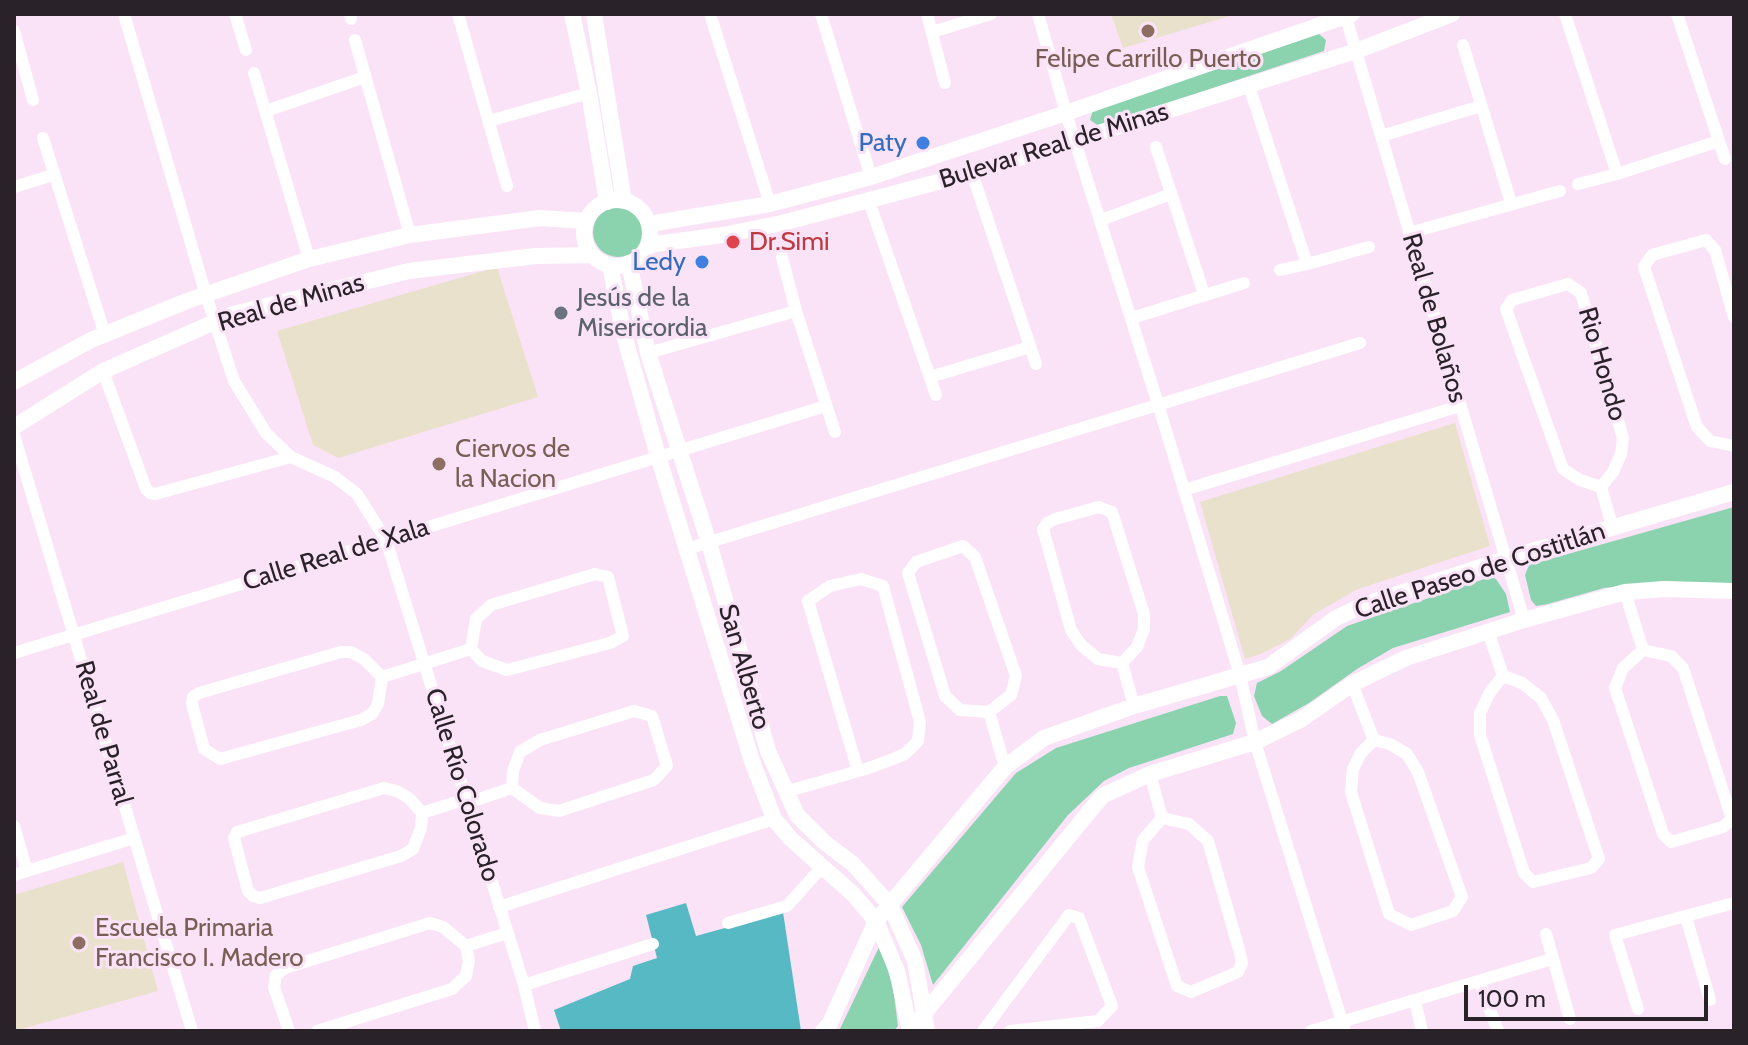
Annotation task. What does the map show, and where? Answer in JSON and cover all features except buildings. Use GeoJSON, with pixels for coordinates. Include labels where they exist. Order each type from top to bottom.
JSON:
{"type":"FeatureCollection","features":[{"type":"Feature","properties":{"kind":"street"},"geometry":{"type":"LineString","coordinates":[[124,14],[234,381],[266,433],[291,457]]}},
{"type":"Feature","properties":{"kind":"street"},"geometry":{"type":"LineString","coordinates":[[235,14],[246,50]]}},
{"type":"Feature","properties":{"kind":"street"},"geometry":{"type":"LineString","coordinates":[[458,14],[507,186]]}},
{"type":"Feature","properties":{"kind":"street"},"geometry":{"type":"LineString","coordinates":[[572,14],[615,201]]}},
{"type":"Feature","properties":{"kind":"street"},"geometry":{"type":"LineString","coordinates":[[594,14],[615,201]]}},
{"type":"Feature","properties":{"kind":"street"},"geometry":{"type":"LineString","coordinates":[[710,14],[770,204]]}},
{"type":"Feature","properties":{"kind":"street"},"geometry":{"type":"LineString","coordinates":[[821,14],[871,177]]}},
{"type":"Feature","properties":{"kind":"street"},"geometry":{"type":"LineString","coordinates":[[927,14],[945,83]]}},
{"type":"Feature","properties":{"kind":"street"},"geometry":{"type":"LineString","coordinates":[[932,32],[991,14]]}},
{"type":"Feature","properties":{"kind":"street"},"geometry":{"type":"LineString","coordinates":[[1038,14],[1240,675],[1255,742],[1343,1027]]}},
{"type":"Feature","properties":{"kind":"street","name":"Bulevar Real de Minas"},"geometry":{"type":"LineString","coordinates":[[648,245],[723,235],[972,173],[1356,51],[1452,14]]}},
{"type":"Feature","properties":{"kind":"street"},"geometry":{"type":"LineString","coordinates":[[1565,14],[1617,174]]}},
{"type":"Feature","properties":{"kind":"street"},"geometry":{"type":"LineString","coordinates":[[1677,14],[1725,159]]}},
{"type":"Feature","properties":{"kind":"street","name":"Bulevar Real de Minas"},"geometry":{"type":"LineString","coordinates":[[649,224],[770,204],[871,177],[1348,15]]}},
{"type":"Feature","properties":{"kind":"street","name":"Real de Bolaños"},"geometry":{"type":"LineString","coordinates":[[1348,15],[1524,620]]}},
{"type":"Feature","properties":{"kind":"street"},"geometry":{"type":"LineString","coordinates":[[14,31],[20,78],[33,100]]}},
{"type":"Feature","properties":{"kind":"street"},"geometry":{"type":"LineString","coordinates":[[355,40],[410,235]]}},
{"type":"Feature","properties":{"kind":"street"},"geometry":{"type":"LineString","coordinates":[[1463,45],[1511,203]]}},
{"type":"Feature","properties":{"kind":"street"},"geometry":{"type":"LineString","coordinates":[[254,73],[309,259]]}},
{"type":"Feature","properties":{"kind":"street"},"geometry":{"type":"LineString","coordinates":[[266,111],[365,77]]}},
{"type":"Feature","properties":{"kind":"street"},"geometry":{"type":"LineString","coordinates":[[1249,86],[1307,264]]}},
{"type":"Feature","properties":{"kind":"street"},"geometry":{"type":"LineString","coordinates":[[489,121],[589,93]]}},
{"type":"Feature","properties":{"kind":"street"},"geometry":{"type":"LineString","coordinates":[[1381,136],[1481,106]]}},
{"type":"Feature","properties":{"kind":"street"},"geometry":{"type":"LineString","coordinates":[[43,138],[105,335]]}},
{"type":"Feature","properties":{"kind":"street"},"geometry":{"type":"LineString","coordinates":[[1578,184],[1719,141]]}},
{"type":"Feature","properties":{"kind":"street"},"geometry":{"type":"LineString","coordinates":[[1156,147],[1204,294]]}},
{"type":"Feature","properties":{"kind":"street"},"geometry":{"type":"LineString","coordinates":[[972,173],[1036,364]]}},
{"type":"Feature","properties":{"kind":"street"},"geometry":{"type":"LineString","coordinates":[[14,187],[53,175]]}},
{"type":"Feature","properties":{"kind":"street"},"geometry":{"type":"LineString","coordinates":[[1409,233],[1560,191]]}},
{"type":"Feature","properties":{"kind":"street"},"geometry":{"type":"LineString","coordinates":[[1101,220],[1171,194]]}},
{"type":"Feature","properties":{"kind":"street"},"geometry":{"type":"LineString","coordinates":[[615,201],[639,209],[649,224],[648,245],[629,263],[610,265],[592,255],[584,239],[586,221],[591,212],[615,201]]}},
{"type":"Feature","properties":{"kind":"street"},"geometry":{"type":"LineString","coordinates":[[869,201],[936,395]]}},
{"type":"Feature","properties":{"kind":"street","name":"Real de Minas"},"geometry":{"type":"LineString","coordinates":[[14,382],[91,340],[309,259],[410,235],[540,218],[586,221]]}},
{"type":"Feature","properties":{"kind":"street"},"geometry":{"type":"LineString","coordinates":[[1734,317],[1715,250],[1706,240],[1652,255],[1644,267],[1697,427],[1710,441],[1734,446]]}},
{"type":"Feature","properties":{"kind":"street"},"geometry":{"type":"LineString","coordinates":[[1280,270],[1369,247]]}},
{"type":"Feature","properties":{"kind":"street","name":"Real de Minas"},"geometry":{"type":"LineString","coordinates":[[14,427],[103,371],[233,314],[409,271],[536,256],[592,255]]}},
{"type":"Feature","properties":{"kind":"street"},"geometry":{"type":"LineString","coordinates":[[782,257],[835,432]]}},
{"type":"Feature","properties":{"kind":"street","name":"San Alberto"},"geometry":{"type":"LineString","coordinates":[[629,263],[648,353],[709,543],[768,751],[797,815],[824,842],[853,864],[890,905],[915,961],[927,1031]]}},
{"type":"Feature","properties":{"kind":"street","name":"San Alberto"},"geometry":{"type":"LineString","coordinates":[[610,265],[624,335],[658,456],[752,761],[774,819],[876,921],[897,971],[910,1031]]}},
{"type":"Feature","properties":{"kind":"street"},"geometry":{"type":"LineString","coordinates":[[1132,318],[1244,283]]}},
{"type":"Feature","properties":{"kind":"street","name":"Rio Hondo"},"geometry":{"type":"LineString","coordinates":[[1568,284],[1581,293],[1623,438],[1621,454],[1613,472],[1601,487],[1580,480],[1563,469],[1556,455],[1506,309],[1512,300],[1568,284]]}},
{"type":"Feature","properties":{"kind":"street"},"geometry":{"type":"LineString","coordinates":[[648,353],[796,311]]}},
{"type":"Feature","properties":{"kind":"street"},"geometry":{"type":"LineString","coordinates":[[687,549],[1360,343]]}},
{"type":"Feature","properties":{"kind":"street"},"geometry":{"type":"LineString","coordinates":[[930,377],[1030,347]]}},
{"type":"Feature","properties":{"kind":"street"},"geometry":{"type":"LineString","coordinates":[[103,371],[150,493],[291,457]]}},
{"type":"Feature","properties":{"kind":"street","name":"Calle Real de Xala"},"geometry":{"type":"LineString","coordinates":[[14,653],[826,406]]}},
{"type":"Feature","properties":{"kind":"street"},"geometry":{"type":"LineString","coordinates":[[1184,490],[1460,406]]}},
{"type":"Feature","properties":{"kind":"street","name":"Real de Parral"},"geometry":{"type":"LineString","coordinates":[[14,435],[192,1031]]}},
{"type":"Feature","properties":{"kind":"street","name":"Calle Río Colorado"},"geometry":{"type":"LineString","coordinates":[[291,457],[335,477],[357,494],[386,540],[524,985],[535,1031]]}},
{"type":"Feature","properties":{"kind":"street"},"geometry":{"type":"LineString","coordinates":[[1601,487],[1613,529]]}},
{"type":"Feature","properties":{"kind":"street","name":"Calle Paseo de Costitlán"},"geometry":{"type":"LineString","coordinates":[[823,1031],[830,1023],[876,921],[1005,767],[1044,738],[1134,706],[1268,667],[1336,618],[1366,604],[1505,559],[1734,492]]}},
{"type":"Feature","properties":{"kind":"street"},"geometry":{"type":"LineString","coordinates":[[1099,507],[1112,512],[1144,614],[1144,629],[1137,647],[1122,663],[1098,659],[1081,645],[1071,630],[1043,529],[1047,523],[1099,507]]}},
{"type":"Feature","properties":{"kind":"street"},"geometry":{"type":"LineString","coordinates":[[963,546],[975,557],[1016,676],[1011,695],[989,712],[960,710],[945,696],[908,573],[916,562],[963,546]]}},
{"type":"Feature","properties":{"kind":"street"},"geometry":{"type":"LineString","coordinates":[[595,574],[608,577],[623,636],[610,643],[507,670],[482,661],[471,649],[476,619],[491,605],[595,574]]}},
{"type":"Feature","properties":{"kind":"street"},"geometry":{"type":"LineString","coordinates":[[785,792],[858,771],[905,754],[918,741],[920,722],[883,586],[861,579],[830,586],[808,601],[858,771]]}},
{"type":"Feature","properties":{"kind":"street"},"geometry":{"type":"LineString","coordinates":[[910,1031],[1102,796],[1150,774],[1255,742],[1302,719],[1352,684],[1406,658],[1488,631],[1625,592],[1664,589],[1734,591]]}},
{"type":"Feature","properties":{"kind":"street"},"geometry":{"type":"LineString","coordinates":[[1625,592],[1643,650]]}},
{"type":"Feature","properties":{"kind":"street"},"geometry":{"type":"LineString","coordinates":[[1488,631],[1503,676]]}},
{"type":"Feature","properties":{"kind":"street"},"geometry":{"type":"LineString","coordinates":[[382,677],[471,649]]}},
{"type":"Feature","properties":{"kind":"street"},"geometry":{"type":"LineString","coordinates":[[1643,650],[1671,656],[1683,668],[1732,819],[1723,827],[1671,842],[1663,834],[1615,688],[1623,668],[1643,650]]}},
{"type":"Feature","properties":{"kind":"street"},"geometry":{"type":"LineString","coordinates":[[341,652],[351,652],[364,659],[382,677],[378,704],[372,714],[361,720],[220,759],[204,749],[192,704],[193,697],[199,693],[341,652]]}},
{"type":"Feature","properties":{"kind":"street"},"geometry":{"type":"LineString","coordinates":[[1122,663],[1134,706]]}},
{"type":"Feature","properties":{"kind":"street"},"geometry":{"type":"LineString","coordinates":[[1503,676],[1522,683],[1541,698],[1553,720],[1599,859],[1591,868],[1533,882],[1524,873],[1480,735],[1480,713],[1490,692],[1503,676]]}},
{"type":"Feature","properties":{"kind":"street"},"geometry":{"type":"LineString","coordinates":[[1352,684],[1374,740]]}},
{"type":"Feature","properties":{"kind":"street"},"geometry":{"type":"LineString","coordinates":[[634,711],[652,716],[667,766],[654,780],[559,811],[540,808],[512,788],[513,771],[520,752],[540,740],[634,711]]}},
{"type":"Feature","properties":{"kind":"street"},"geometry":{"type":"LineString","coordinates":[[989,712],[1005,767]]}},
{"type":"Feature","properties":{"kind":"street"},"geometry":{"type":"LineString","coordinates":[[1374,740],[1390,744],[1407,754],[1418,772],[1462,897],[1453,911],[1411,925],[1389,914],[1351,792],[1353,769],[1361,753],[1374,740]]}},
{"type":"Feature","properties":{"kind":"street"},"geometry":{"type":"LineString","coordinates":[[1150,774],[1162,818]]}},
{"type":"Feature","properties":{"kind":"street"},"geometry":{"type":"LineString","coordinates":[[384,788],[410,799],[422,813],[421,828],[413,849],[401,856],[260,898],[248,891],[234,838],[241,830],[384,788]]}},
{"type":"Feature","properties":{"kind":"street"},"geometry":{"type":"LineString","coordinates":[[422,813],[512,788]]}},
{"type":"Feature","properties":{"kind":"street"},"geometry":{"type":"LineString","coordinates":[[1162,818],[1189,824],[1208,841],[1242,963],[1238,972],[1191,992],[1177,986],[1138,867],[1143,840],[1162,818]]}},
{"type":"Feature","properties":{"kind":"street"},"geometry":{"type":"LineString","coordinates":[[499,907],[774,819]]}},
{"type":"Feature","properties":{"kind":"street"},"geometry":{"type":"LineString","coordinates":[[14,826],[20,873],[134,838]]}},
{"type":"Feature","properties":{"kind":"street"},"geometry":{"type":"LineString","coordinates":[[728,923],[787,906],[823,866]]}},
{"type":"Feature","properties":{"kind":"street"},"geometry":{"type":"LineString","coordinates":[[1638,1009],[1615,935],[1734,903]]}},
{"type":"Feature","properties":{"kind":"street"},"geometry":{"type":"LineString","coordinates":[[983,1031],[1069,915],[1079,918],[1112,1006],[1098,1021],[1010,1031]]}},
{"type":"Feature","properties":{"kind":"street"},"geometry":{"type":"LineString","coordinates":[[1686,917],[1710,1000]]}},
{"type":"Feature","properties":{"kind":"street"},"geometry":{"type":"LineString","coordinates":[[289,1031],[274,987],[276,975],[285,968],[430,923],[443,927],[466,946],[469,961],[466,976],[452,989],[317,1031]]}},
{"type":"Feature","properties":{"kind":"street"},"geometry":{"type":"LineString","coordinates":[[466,946],[507,933]]}},
{"type":"Feature","properties":{"kind":"street"},"geometry":{"type":"LineString","coordinates":[[1546,934],[1570,1019]]}},
{"type":"Feature","properties":{"kind":"street"},"geometry":{"type":"LineString","coordinates":[[524,985],[653,944]]}},
{"type":"Feature","properties":{"kind":"street"},"geometry":{"type":"LineString","coordinates":[[1311,1031],[1343,1027],[1415,1001],[1552,959]]}},
{"type":"Feature","properties":{"kind":"street"},"geometry":{"type":"LineString","coordinates":[[1479,981],[1498,1031]]}},
{"type":"Feature","properties":{"kind":"street"},"geometry":{"type":"LineString","coordinates":[[1415,1001],[1422,1031]]}},
{"type":"Feature","properties":{"kind":"shaded area","name":"Felipe Carrillo Puerto"},"geometry":{"type":"Polygon","coordinates":[[[1111,14],[1236,14],[1123,48],[1111,14]]]}},
{"type":"Feature","properties":{"kind":"shaded area"},"geometry":{"type":"Polygon","coordinates":[[[497,267],[538,397],[338,458],[313,445],[277,331],[497,267]]]}},
{"type":"Feature","properties":{"kind":"shaded area"},"geometry":{"type":"Polygon","coordinates":[[[1455,423],[1490,546],[1358,589],[1314,614],[1290,639],[1245,659],[1200,502],[1455,423]]]}},
{"type":"Feature","properties":{"kind":"shaded area","name":"Escuela Primaria Francisco I. Madero"},"geometry":{"type":"Polygon","coordinates":[[[123,862],[158,991],[14,1031],[14,895],[123,862]]]}},
{"type":"Feature","properties":{"kind":"green space"},"geometry":{"type":"Polygon","coordinates":[[[1319,34],[1326,40],[1324,51],[1099,126],[1090,120],[1093,110],[1319,34]]]}},
{"type":"Feature","properties":{"kind":"green space"},"geometry":{"type":"Polygon","coordinates":[[[618,207],[635,215],[643,232],[635,249],[618,257],[601,249],[593,232],[601,215],[618,207]]]}},
{"type":"Feature","properties":{"kind":"green space"},"geometry":{"type":"Polygon","coordinates":[[[1734,507],[1734,586],[1665,581],[1604,588],[1536,606],[1531,600],[1525,575],[1529,565],[1734,507]]]}},
{"type":"Feature","properties":{"kind":"green space"},"geometry":{"type":"Polygon","coordinates":[[[1490,577],[1496,579],[1506,594],[1510,612],[1393,648],[1272,724],[1262,716],[1254,696],[1257,683],[1281,671],[1347,626],[1490,577]]]}},
{"type":"Feature","properties":{"kind":"green space"},"geometry":{"type":"Polygon","coordinates":[[[1227,696],[1236,723],[1233,734],[1129,768],[1104,781],[1068,815],[933,985],[921,945],[902,907],[1016,773],[1056,748],[1227,696]]]}},
{"type":"Feature","properties":{"kind":"green space"},"geometry":{"type":"Polygon","coordinates":[[[880,945],[893,987],[898,1026],[894,1031],[839,1031],[880,945]]]}},
{"type":"Feature","properties":{"kind":"water"},"geometry":{"type":"Polygon","coordinates":[[[686,903],[696,936],[783,912],[801,1031],[561,1031],[554,1010],[630,979],[633,966],[657,958],[646,915],[686,903]]]}},
{"type":"Feature","properties":{"kind":"place","name":"Felipe Carrillo Puerto"},"geometry":{"type":"Point","coordinates":[1148,31]}},
{"type":"Feature","properties":{"kind":"place","name":"Paty"},"geometry":{"type":"Point","coordinates":[923,143]}},
{"type":"Feature","properties":{"kind":"place","name":"Dr.Simi"},"geometry":{"type":"Point","coordinates":[733,242]}},
{"type":"Feature","properties":{"kind":"place","name":"Ledy"},"geometry":{"type":"Point","coordinates":[702,262]}},
{"type":"Feature","properties":{"kind":"place","name":"Jesús de la Misericordia"},"geometry":{"type":"Point","coordinates":[561,313]}},
{"type":"Feature","properties":{"kind":"place","name":"Ciervos de la Nacion"},"geometry":{"type":"Point","coordinates":[439,464]}},
{"type":"Feature","properties":{"kind":"place","name":"Escuela Primaria Francisco I. Madero"},"geometry":{"type":"Point","coordinates":[79,943]}}]}
